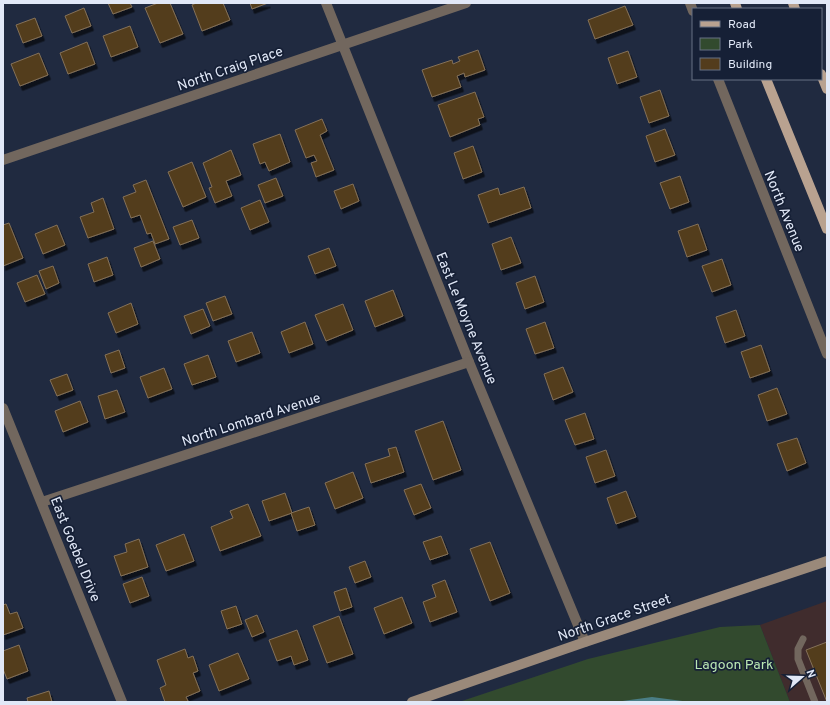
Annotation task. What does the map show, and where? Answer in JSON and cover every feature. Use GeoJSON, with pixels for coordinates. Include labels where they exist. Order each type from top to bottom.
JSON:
{"type":"FeatureCollection","features":[{"type":"Feature","properties":{"kind":"main road"},"geometry":{"type":"LineString","coordinates":[[822,76],[827,89]]}},
{"type":"Feature","properties":{"kind":"main road"},"geometry":{"type":"LineString","coordinates":[[766,80],[827,229]]}},
{"type":"Feature","properties":{"kind":"street","name":"East Le Moyne Avenue"},"geometry":{"type":"LineString","coordinates":[[326,3],[469,362],[585,642]]}},
{"type":"Feature","properties":{"kind":"street","name":"North Craig Place"},"geometry":{"type":"LineString","coordinates":[[3,160],[466,3]]}},
{"type":"Feature","properties":{"kind":"street","name":"North Avenue"},"geometry":{"type":"LineString","coordinates":[[718,80],[827,354]]}},
{"type":"Feature","properties":{"kind":"street","name":"North Lombard Avenue"},"geometry":{"type":"LineString","coordinates":[[42,502],[469,362]]}},
{"type":"Feature","properties":{"kind":"street","name":"East Goebel Drive"},"geometry":{"type":"LineString","coordinates":[[3,408],[122,702]]}},
{"type":"Feature","properties":{"kind":"street","name":"North Grace Street"},"geometry":{"type":"LineString","coordinates":[[412,702],[827,561]]}},
{"type":"Feature","properties":{"kind":"lane"},"geometry":{"type":"LineString","coordinates":[[803,638],[798,649],[798,659],[814,702]]}},
{"type":"Feature","properties":{"kind":"shaded area"},"geometry":{"type":"Polygon","coordinates":[[[827,601],[827,702],[790,702],[760,625],[827,601]]]}},
{"type":"Feature","properties":{"kind":"shaded area"},"geometry":{"type":"Polygon","coordinates":[[[652,697],[690,702],[615,702],[652,697]]]}},
{"type":"Feature","properties":{"kind":"green space","name":"Lagoon Park"},"geometry":{"type":"Polygon","coordinates":[[[760,625],[790,702],[459,702],[588,659],[720,627],[760,625]]]}},
{"type":"Feature","properties":{"kind":"building"},"geometry":{"type":"Polygon","coordinates":[[[108,3],[130,3],[132,7],[113,14],[108,3]]]}},
{"type":"Feature","properties":{"kind":"building"},"geometry":{"type":"Polygon","coordinates":[[[158,3],[170,3],[183,34],[160,43],[145,8],[158,3]]]}},
{"type":"Feature","properties":{"kind":"building"},"geometry":{"type":"Polygon","coordinates":[[[196,3],[223,3],[230,20],[202,31],[192,5],[196,3]]]}},
{"type":"Feature","properties":{"kind":"building"},"geometry":{"type":"Polygon","coordinates":[[[250,3],[268,3],[252,9],[250,3]]]}},
{"type":"Feature","properties":{"kind":"building"},"geometry":{"type":"Polygon","coordinates":[[[625,6],[633,25],[595,39],[588,20],[625,6]]]}},
{"type":"Feature","properties":{"kind":"building"},"geometry":{"type":"Polygon","coordinates":[[[84,8],[91,26],[72,33],[65,16],[84,8]]]}},
{"type":"Feature","properties":{"kind":"building"},"geometry":{"type":"Polygon","coordinates":[[[35,18],[42,36],[23,43],[16,25],[35,18]]]}},
{"type":"Feature","properties":{"kind":"building"},"geometry":{"type":"Polygon","coordinates":[[[130,26],[138,47],[111,57],[103,36],[130,26]]]}},
{"type":"Feature","properties":{"kind":"building"},"geometry":{"type":"Polygon","coordinates":[[[87,42],[95,64],[68,74],[60,53],[87,42]]]}},
{"type":"Feature","properties":{"kind":"building"},"geometry":{"type":"Polygon","coordinates":[[[478,50],[485,70],[465,77],[464,73],[457,76],[461,87],[432,97],[422,70],[452,60],[453,64],[460,61],[458,57],[478,50]]]}},
{"type":"Feature","properties":{"kind":"building"},"geometry":{"type":"Polygon","coordinates":[[[628,51],[637,77],[617,84],[608,58],[628,51]]]}},
{"type":"Feature","properties":{"kind":"building"},"geometry":{"type":"Polygon","coordinates":[[[39,53],[48,75],[20,86],[11,64],[39,53]]]}},
{"type":"Feature","properties":{"kind":"building"},"geometry":{"type":"Polygon","coordinates":[[[660,90],[669,116],[649,123],[640,97],[660,90]]]}},
{"type":"Feature","properties":{"kind":"building"},"geometry":{"type":"Polygon","coordinates":[[[475,92],[484,117],[478,119],[480,125],[450,137],[438,105],[475,92]]]}},
{"type":"Feature","properties":{"kind":"building"},"geometry":{"type":"Polygon","coordinates":[[[322,119],[327,131],[320,135],[334,170],[316,177],[311,163],[317,161],[314,155],[306,158],[295,130],[322,119]]]}},
{"type":"Feature","properties":{"kind":"building"},"geometry":{"type":"Polygon","coordinates":[[[665,129],[675,155],[655,162],[646,136],[665,129]]]}},
{"type":"Feature","properties":{"kind":"building"},"geometry":{"type":"Polygon","coordinates":[[[280,134],[290,162],[269,171],[265,162],[260,164],[253,144],[280,134]]]}},
{"type":"Feature","properties":{"kind":"building"},"geometry":{"type":"Polygon","coordinates":[[[473,146],[482,172],[463,179],[454,153],[473,146]]]}},
{"type":"Feature","properties":{"kind":"building"},"geometry":{"type":"Polygon","coordinates":[[[231,150],[241,175],[226,181],[232,196],[215,203],[209,188],[212,187],[203,163],[231,150]]]}},
{"type":"Feature","properties":{"kind":"building"},"geometry":{"type":"Polygon","coordinates":[[[192,162],[206,197],[183,207],[168,172],[192,162]]]}},
{"type":"Feature","properties":{"kind":"building"},"geometry":{"type":"Polygon","coordinates":[[[680,176],[689,202],[670,209],[660,183],[680,176]]]}},
{"type":"Feature","properties":{"kind":"building"},"geometry":{"type":"Polygon","coordinates":[[[276,178],[283,196],[265,203],[258,185],[276,178]]]}},
{"type":"Feature","properties":{"kind":"building"},"geometry":{"type":"Polygon","coordinates":[[[146,180],[169,239],[155,244],[151,233],[147,234],[140,215],[131,218],[123,197],[136,192],[133,185],[146,180]]]}},
{"type":"Feature","properties":{"kind":"building"},"geometry":{"type":"Polygon","coordinates":[[[353,184],[359,201],[341,209],[334,191],[353,184]]]}},
{"type":"Feature","properties":{"kind":"building"},"geometry":{"type":"Polygon","coordinates":[[[524,187],[531,208],[488,223],[478,195],[498,188],[500,195],[524,187]]]}},
{"type":"Feature","properties":{"kind":"building"},"geometry":{"type":"Polygon","coordinates":[[[103,198],[114,229],[88,238],[80,217],[94,212],[91,203],[103,198]]]}},
{"type":"Feature","properties":{"kind":"building"},"geometry":{"type":"Polygon","coordinates":[[[260,200],[269,222],[250,230],[241,208],[260,200]]]}},
{"type":"Feature","properties":{"kind":"building"},"geometry":{"type":"Polygon","coordinates":[[[192,220],[199,238],[180,245],[173,227],[192,220]]]}},
{"type":"Feature","properties":{"kind":"building"},"geometry":{"type":"Polygon","coordinates":[[[9,223],[23,258],[3,266],[3,225],[9,223]]]}},
{"type":"Feature","properties":{"kind":"building"},"geometry":{"type":"Polygon","coordinates":[[[698,224],[707,250],[687,257],[678,231],[698,224]]]}},
{"type":"Feature","properties":{"kind":"building"},"geometry":{"type":"Polygon","coordinates":[[[57,225],[65,245],[43,254],[35,234],[57,225]]]}},
{"type":"Feature","properties":{"kind":"building"},"geometry":{"type":"Polygon","coordinates":[[[511,237],[521,263],[501,270],[492,244],[511,237]]]}},
{"type":"Feature","properties":{"kind":"building"},"geometry":{"type":"Polygon","coordinates":[[[153,241],[160,259],[141,267],[134,248],[153,241]]]}},
{"type":"Feature","properties":{"kind":"building"},"geometry":{"type":"Polygon","coordinates":[[[329,248],[336,266],[315,274],[308,256],[329,248]]]}},
{"type":"Feature","properties":{"kind":"building"},"geometry":{"type":"Polygon","coordinates":[[[107,257],[113,275],[94,282],[88,264],[107,257]]]}},
{"type":"Feature","properties":{"kind":"building"},"geometry":{"type":"Polygon","coordinates":[[[722,259],[731,285],[712,292],[702,266],[722,259]]]}},
{"type":"Feature","properties":{"kind":"building"},"geometry":{"type":"Polygon","coordinates":[[[53,266],[59,283],[46,289],[39,271],[53,266]]]}},
{"type":"Feature","properties":{"kind":"building"},"geometry":{"type":"Polygon","coordinates":[[[37,275],[45,294],[25,302],[17,283],[37,275]]]}},
{"type":"Feature","properties":{"kind":"building"},"geometry":{"type":"Polygon","coordinates":[[[535,276],[544,302],[525,309],[516,283],[535,276]]]}},
{"type":"Feature","properties":{"kind":"building"},"geometry":{"type":"Polygon","coordinates":[[[393,290],[403,316],[375,327],[365,301],[393,290]]]}},
{"type":"Feature","properties":{"kind":"building"},"geometry":{"type":"Polygon","coordinates":[[[225,296],[232,314],[213,321],[206,303],[225,296]]]}},
{"type":"Feature","properties":{"kind":"building"},"geometry":{"type":"Polygon","coordinates":[[[131,303],[138,324],[116,333],[108,313],[131,303]]]}},
{"type":"Feature","properties":{"kind":"building"},"geometry":{"type":"Polygon","coordinates":[[[343,304],[353,330],[326,341],[315,315],[343,304]]]}},
{"type":"Feature","properties":{"kind":"building"},"geometry":{"type":"Polygon","coordinates":[[[203,309],[210,326],[191,334],[184,316],[203,309]]]}},
{"type":"Feature","properties":{"kind":"building"},"geometry":{"type":"Polygon","coordinates":[[[736,310],[745,336],[725,343],[716,317],[736,310]]]}},
{"type":"Feature","properties":{"kind":"building"},"geometry":{"type":"Polygon","coordinates":[[[305,322],[313,344],[289,353],[281,332],[305,322]]]}},
{"type":"Feature","properties":{"kind":"building"},"geometry":{"type":"Polygon","coordinates":[[[545,322],[554,348],[535,354],[526,329],[545,322]]]}},
{"type":"Feature","properties":{"kind":"building"},"geometry":{"type":"Polygon","coordinates":[[[252,332],[260,353],[236,362],[228,341],[252,332]]]}},
{"type":"Feature","properties":{"kind":"building"},"geometry":{"type":"Polygon","coordinates":[[[761,345],[770,371],[750,378],[741,352],[761,345]]]}},
{"type":"Feature","properties":{"kind":"building"},"geometry":{"type":"Polygon","coordinates":[[[119,350],[125,368],[111,373],[105,355],[119,350]]]}},
{"type":"Feature","properties":{"kind":"building"},"geometry":{"type":"Polygon","coordinates":[[[208,355],[216,377],[192,385],[184,364],[208,355]]]}},
{"type":"Feature","properties":{"kind":"building"},"geometry":{"type":"Polygon","coordinates":[[[563,367],[573,392],[553,400],[544,374],[563,367]]]}},
{"type":"Feature","properties":{"kind":"building"},"geometry":{"type":"Polygon","coordinates":[[[164,368],[172,389],[148,398],[140,377],[164,368]]]}},
{"type":"Feature","properties":{"kind":"building"},"geometry":{"type":"Polygon","coordinates":[[[67,374],[73,390],[57,396],[50,380],[67,374]]]}},
{"type":"Feature","properties":{"kind":"building"},"geometry":{"type":"Polygon","coordinates":[[[777,388],[787,414],[767,421],[758,395],[777,388]]]}},
{"type":"Feature","properties":{"kind":"building"},"geometry":{"type":"Polygon","coordinates":[[[117,390],[125,412],[105,419],[98,396],[117,390]]]}},
{"type":"Feature","properties":{"kind":"building"},"geometry":{"type":"Polygon","coordinates":[[[80,401],[88,422],[63,432],[55,411],[80,401]]]}},
{"type":"Feature","properties":{"kind":"building"},"geometry":{"type":"Polygon","coordinates":[[[585,413],[594,439],[575,445],[565,420],[585,413]]]}},
{"type":"Feature","properties":{"kind":"building"},"geometry":{"type":"Polygon","coordinates":[[[443,421],[461,470],[433,480],[415,431],[443,421]]]}},
{"type":"Feature","properties":{"kind":"building"},"geometry":{"type":"Polygon","coordinates":[[[797,438],[806,463],[787,471],[777,444],[797,438]]]}},
{"type":"Feature","properties":{"kind":"building"},"geometry":{"type":"Polygon","coordinates":[[[396,447],[404,472],[371,483],[365,464],[390,456],[388,449],[396,447]]]}},
{"type":"Feature","properties":{"kind":"building"},"geometry":{"type":"Polygon","coordinates":[[[606,450],[615,476],[595,483],[586,457],[606,450]]]}},
{"type":"Feature","properties":{"kind":"building"},"geometry":{"type":"Polygon","coordinates":[[[353,472],[363,498],[335,509],[325,483],[353,472]]]}},
{"type":"Feature","properties":{"kind":"building"},"geometry":{"type":"Polygon","coordinates":[[[421,484],[431,508],[414,515],[404,490],[421,484]]]}},
{"type":"Feature","properties":{"kind":"building"},"geometry":{"type":"Polygon","coordinates":[[[626,491],[636,517],[616,524],[607,498],[626,491]]]}},
{"type":"Feature","properties":{"kind":"building"},"geometry":{"type":"Polygon","coordinates":[[[285,493],[292,513],[269,521],[262,501],[285,493]]]}},
{"type":"Feature","properties":{"kind":"building"},"geometry":{"type":"Polygon","coordinates":[[[248,504],[261,536],[220,551],[211,527],[233,518],[230,511],[248,504]]]}},
{"type":"Feature","properties":{"kind":"building"},"geometry":{"type":"Polygon","coordinates":[[[309,507],[315,525],[297,531],[291,513],[309,507]]]}},
{"type":"Feature","properties":{"kind":"building"},"geometry":{"type":"Polygon","coordinates":[[[184,534],[194,561],[166,571],[156,545],[184,534]]]}},
{"type":"Feature","properties":{"kind":"building"},"geometry":{"type":"Polygon","coordinates":[[[441,536],[448,554],[430,560],[423,542],[441,536]]]}},
{"type":"Feature","properties":{"kind":"building"},"geometry":{"type":"Polygon","coordinates":[[[139,539],[148,567],[121,576],[114,556],[127,552],[125,544],[139,539]]]}},
{"type":"Feature","properties":{"kind":"building"},"geometry":{"type":"Polygon","coordinates":[[[490,542],[510,593],[490,601],[470,549],[490,542]]]}},
{"type":"Feature","properties":{"kind":"building"},"geometry":{"type":"Polygon","coordinates":[[[365,561],[371,577],[355,583],[349,567],[365,561]]]}},
{"type":"Feature","properties":{"kind":"building"},"geometry":{"type":"Polygon","coordinates":[[[142,577],[149,596],[130,603],[123,584],[142,577]]]}},
{"type":"Feature","properties":{"kind":"building"},"geometry":{"type":"Polygon","coordinates":[[[445,580],[457,612],[430,622],[423,602],[436,597],[432,585],[445,580]]]}},
{"type":"Feature","properties":{"kind":"building"},"geometry":{"type":"Polygon","coordinates":[[[346,588],[352,607],[340,611],[334,592],[346,588]]]}},
{"type":"Feature","properties":{"kind":"building"},"geometry":{"type":"Polygon","coordinates":[[[402,597],[412,623],[384,634],[374,608],[402,597]]]}},
{"type":"Feature","properties":{"kind":"building"},"geometry":{"type":"Polygon","coordinates":[[[6,604],[10,614],[17,612],[23,628],[3,635],[3,605],[6,604]]]}},
{"type":"Feature","properties":{"kind":"building"},"geometry":{"type":"Polygon","coordinates":[[[236,606],[242,624],[227,629],[221,611],[236,606]]]}},
{"type":"Feature","properties":{"kind":"building"},"geometry":{"type":"Polygon","coordinates":[[[257,615],[264,632],[252,637],[245,620],[257,615]]]}},
{"type":"Feature","properties":{"kind":"building"},"geometry":{"type":"Polygon","coordinates":[[[339,616],[353,654],[327,663],[313,626],[339,616]]]}},
{"type":"Feature","properties":{"kind":"building"},"geometry":{"type":"Polygon","coordinates":[[[297,630],[308,660],[294,665],[291,656],[277,661],[269,640],[297,630]]]}},
{"type":"Feature","properties":{"kind":"building"},"geometry":{"type":"Polygon","coordinates":[[[827,642],[827,702],[806,650],[827,642]]]}},
{"type":"Feature","properties":{"kind":"building"},"geometry":{"type":"Polygon","coordinates":[[[19,645],[28,671],[7,679],[3,669],[3,651],[19,645]]]}},
{"type":"Feature","properties":{"kind":"building"},"geometry":{"type":"Polygon","coordinates":[[[185,649],[188,658],[193,656],[198,671],[193,673],[200,691],[186,697],[188,701],[185,702],[165,702],[160,688],[166,685],[157,660],[185,649]]]}},
{"type":"Feature","properties":{"kind":"building"},"geometry":{"type":"Polygon","coordinates":[[[238,653],[249,679],[219,691],[209,665],[238,653]]]}},
{"type":"Feature","properties":{"kind":"building"},"geometry":{"type":"Polygon","coordinates":[[[49,691],[52,702],[28,702],[27,698],[49,691]]]}}]}
